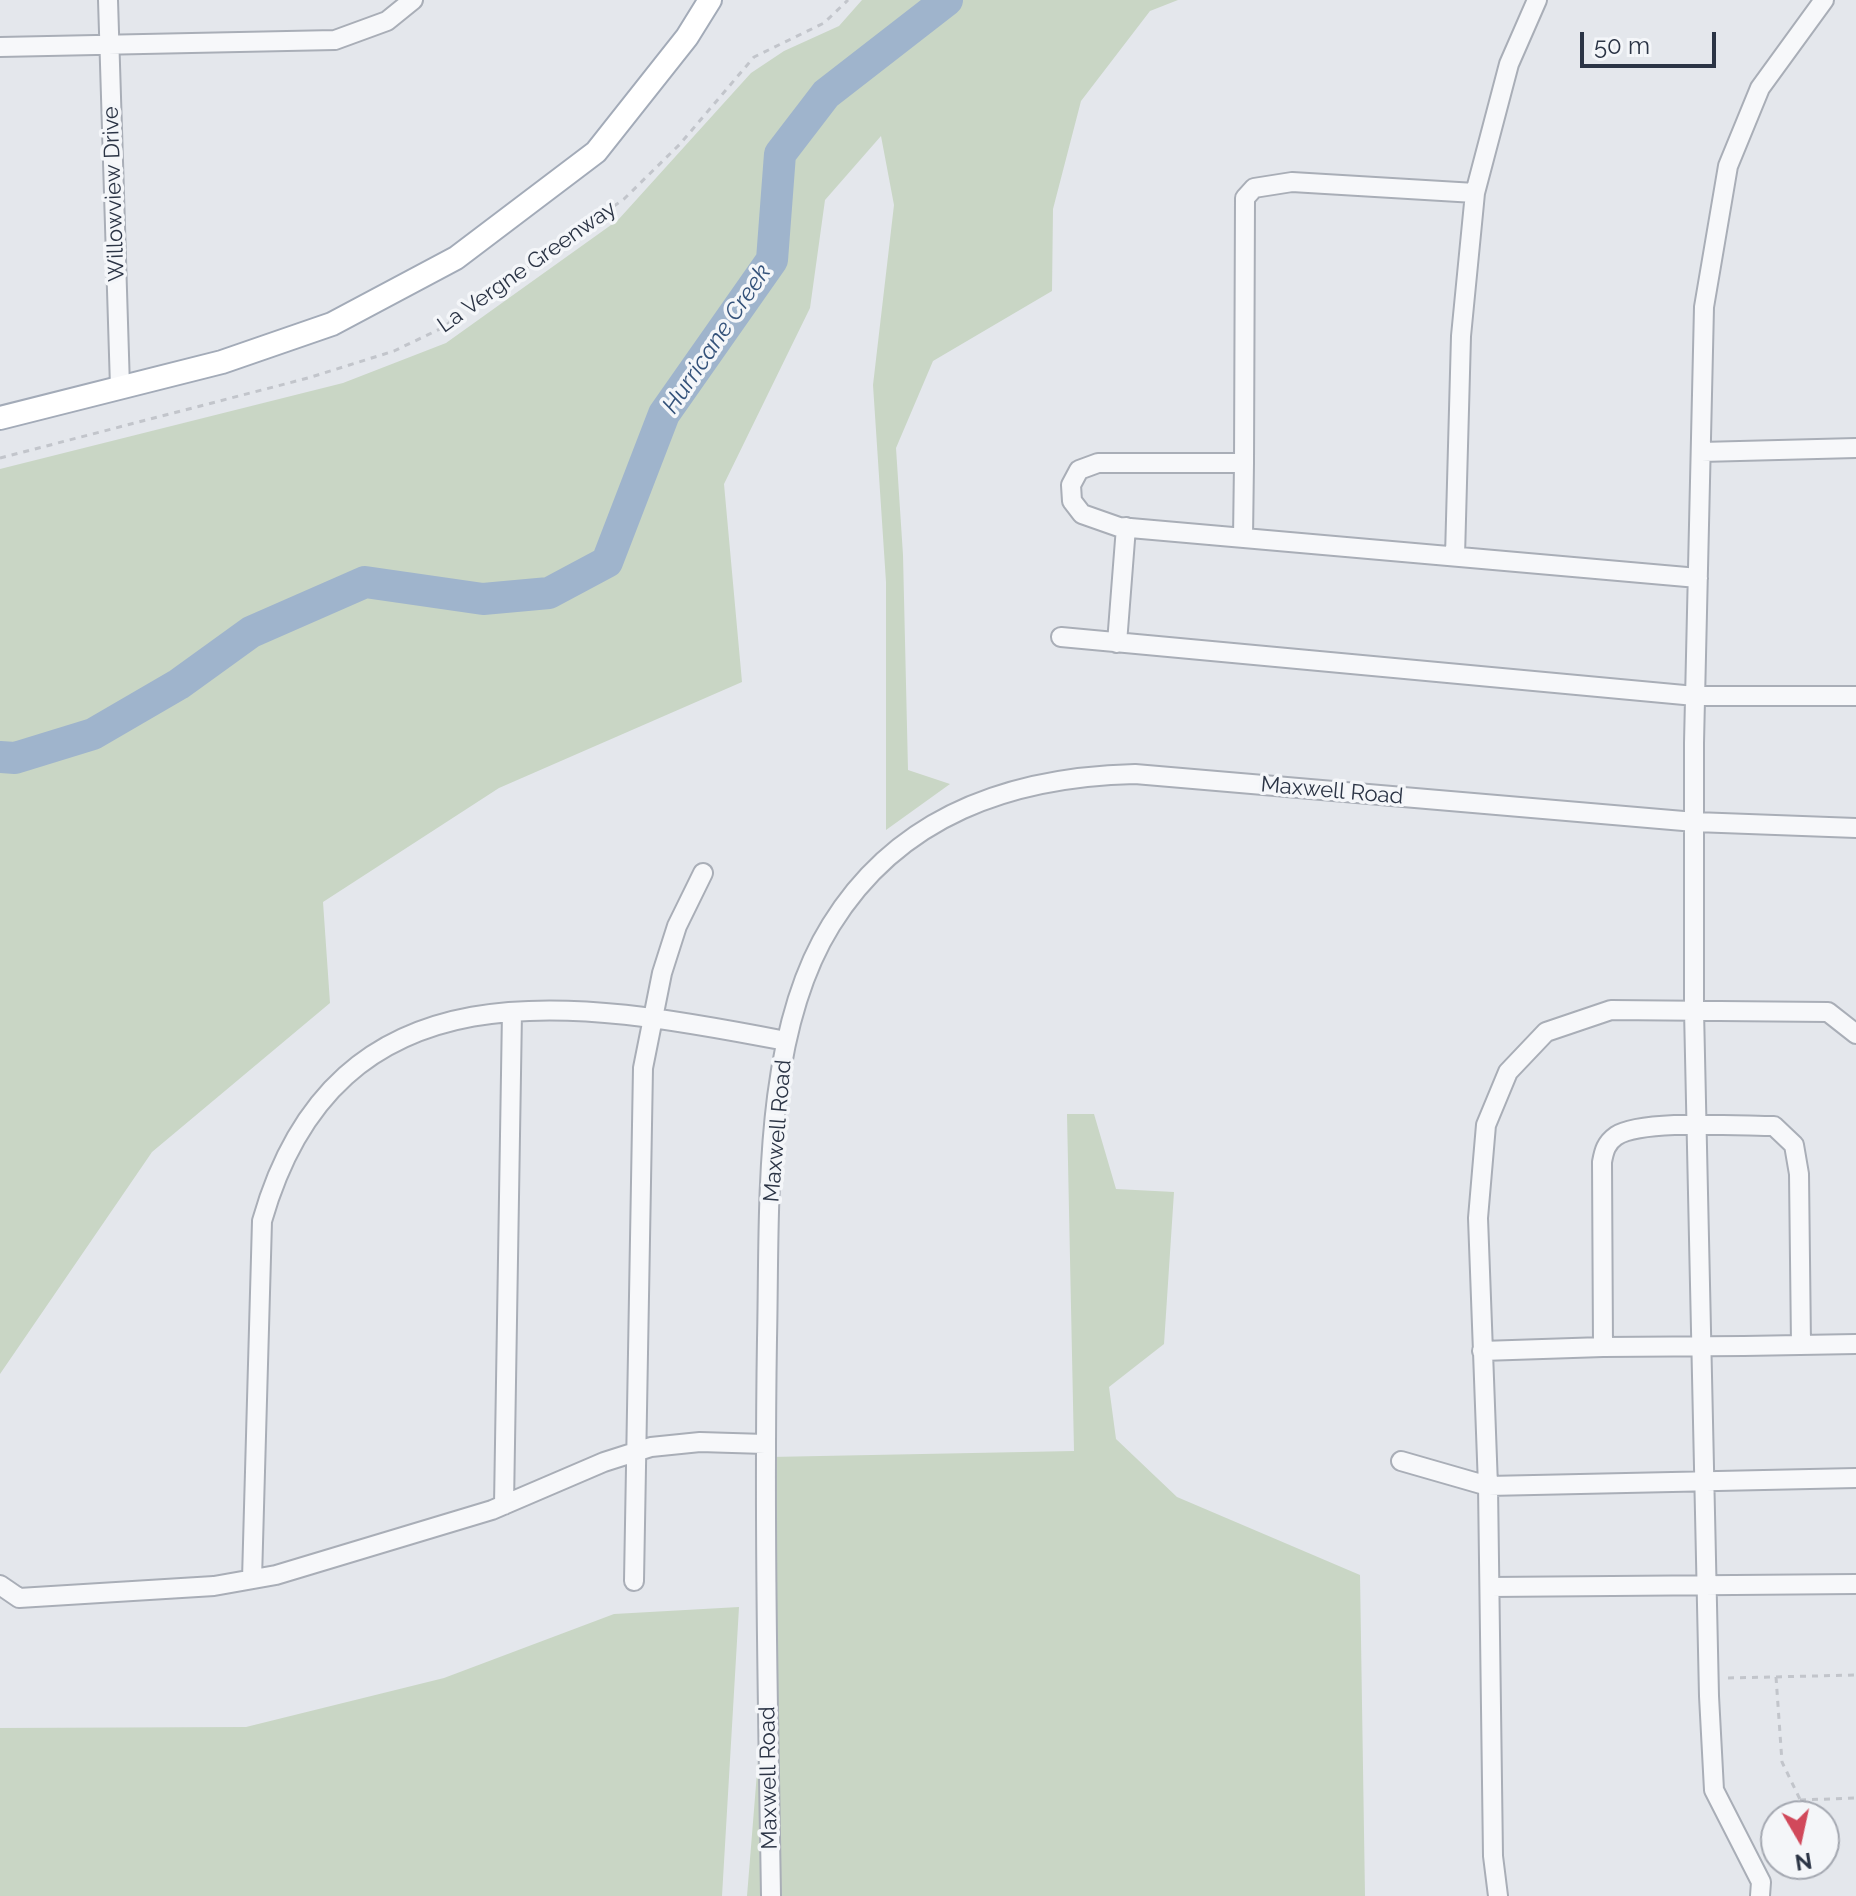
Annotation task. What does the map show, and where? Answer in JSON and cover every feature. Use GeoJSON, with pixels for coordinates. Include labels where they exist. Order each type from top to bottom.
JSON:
{"type":"FeatureCollection","features":[{"type":"Feature","properties":{"kind":"main road"},"geometry":{"type":"LineString","coordinates":[[0,418],[222,362],[332,324],[456,258],[596,152],[687,37],[710,0]]}},
{"type":"Feature","properties":{"kind":"street","name":"Willowview Drive"},"geometry":{"type":"LineString","coordinates":[[108,0],[120,387]]}},
{"type":"Feature","properties":{"kind":"street"},"geometry":{"type":"LineString","coordinates":[[0,47],[335,40],[387,21],[413,0]]}},
{"type":"Feature","properties":{"kind":"street"},"geometry":{"type":"LineString","coordinates":[[1455,556],[1461,336],[1475,193],[1509,64],[1537,0]]}},
{"type":"Feature","properties":{"kind":"street"},"geometry":{"type":"LineString","coordinates":[[1760,1896],[1761,1882],[1714,1790],[1706,1586],[1694,1010],[1695,696],[1704,307],[1728,166],[1760,88],[1824,0]]}},
{"type":"Feature","properties":{"kind":"street"},"geometry":{"type":"LineString","coordinates":[[1243,538],[1245,198],[1254,188],[1292,182],[1475,193]]}},
{"type":"Feature","properties":{"kind":"street"},"geometry":{"type":"LineString","coordinates":[[1701,452],[1856,448]]}},
{"type":"Feature","properties":{"kind":"street"},"geometry":{"type":"LineString","coordinates":[[1244,463],[1098,463],[1079,470],[1071,485],[1072,501],[1082,514],[1126,527],[1698,578]]}},
{"type":"Feature","properties":{"kind":"street"},"geometry":{"type":"LineString","coordinates":[[1117,643],[1126,527]]}},
{"type":"Feature","properties":{"kind":"street"},"geometry":{"type":"LineString","coordinates":[[1061,637],[1695,696],[1856,696]]}},
{"type":"Feature","properties":{"kind":"street","name":"Maxwell Road"},"geometry":{"type":"LineString","coordinates":[[771,1896],[765,1444],[770,1235],[778,1091],[786,1041],[813,957],[832,923],[865,881],[900,846],[965,806],[1047,780],[1135,774],[1695,822],[1856,828]]}},
{"type":"Feature","properties":{"kind":"street"},"geometry":{"type":"LineString","coordinates":[[634,1581],[641,1108],[662,973],[677,926],[703,873]]}},
{"type":"Feature","properties":{"kind":"street"},"geometry":{"type":"LineString","coordinates":[[1498,1896],[1493,1856],[1488,1486],[1478,1218],[1486,1125],[1508,1072],[1546,1032],[1611,1010],[1828,1012],[1856,1034]]}},
{"type":"Feature","properties":{"kind":"street"},"geometry":{"type":"LineString","coordinates":[[252,1579],[262,1221],[275,1176],[301,1128],[340,1080],[383,1046],[441,1022],[512,1012],[606,1012],[653,1017],[786,1041]]}},
{"type":"Feature","properties":{"kind":"street"},"geometry":{"type":"LineString","coordinates":[[504,1505],[512,1012]]}},
{"type":"Feature","properties":{"kind":"street"},"geometry":{"type":"LineString","coordinates":[[1603,1347],[1604,1148],[1617,1135],[1641,1128],[1696,1125],[1774,1126],[1794,1145],[1799,1174],[1801,1345]]}},
{"type":"Feature","properties":{"kind":"street"},"geometry":{"type":"LineString","coordinates":[[1482,1351],[1856,1344]]}},
{"type":"Feature","properties":{"kind":"street"},"geometry":{"type":"LineString","coordinates":[[0,1585],[19,1598],[214,1586],[276,1575],[504,1505],[636,1452],[700,1442],[765,1444]]}},
{"type":"Feature","properties":{"kind":"street"},"geometry":{"type":"LineString","coordinates":[[1401,1461],[1488,1486],[1856,1478]]}},
{"type":"Feature","properties":{"kind":"street"},"geometry":{"type":"LineString","coordinates":[[1490,1587],[1856,1584]]}},
{"type":"Feature","properties":{"kind":"path","name":"La Vergne Greenway"},"geometry":{"type":"LineString","coordinates":[[0,458],[308,378],[394,351],[466,313],[624,199],[658,166],[754,57],[824,23],[848,0]]}},
{"type":"Feature","properties":{"kind":"path"},"geometry":{"type":"LineString","coordinates":[[1728,1678],[1856,1675]]}},
{"type":"Feature","properties":{"kind":"path"},"geometry":{"type":"LineString","coordinates":[[1776,1677],[1782,1762],[1800,1800],[1856,1798]]}},
{"type":"Feature","properties":{"kind":"green space"},"geometry":{"type":"Polygon","coordinates":[[[862,0],[1178,0],[1150,11],[1081,101],[1053,209],[1052,291],[933,361],[896,448],[903,555],[908,770],[950,784],[886,830],[886,582],[873,385],[894,205],[881,136],[825,200],[810,308],[724,484],[742,682],[499,788],[323,902],[330,1003],[152,1152],[0,1374],[0,469],[343,383],[446,343],[618,220],[751,73],[784,51],[839,26],[862,0]]]}},
{"type":"Feature","properties":{"kind":"green space"},"geometry":{"type":"Polygon","coordinates":[[[1067,1114],[1094,1114],[1116,1189],[1174,1192],[1164,1344],[1109,1387],[1116,1439],[1177,1497],[1360,1575],[1365,1896],[747,1896],[762,1711],[770,1457],[1074,1451],[1067,1114]]]}},
{"type":"Feature","properties":{"kind":"green space"},"geometry":{"type":"Polygon","coordinates":[[[739,1607],[722,1896],[0,1896],[0,1728],[246,1727],[444,1678],[614,1614],[739,1607]]]}},
{"type":"Feature","properties":{"kind":"waterway","name":"Hurricane Creek"},"geometry":{"type":"LineString","coordinates":[[0,757],[15,758],[93,734],[179,684],[251,632],[365,582],[483,599],[549,593],[607,562],[664,414],[772,260],[780,154],[826,94],[947,0]]}}]}
